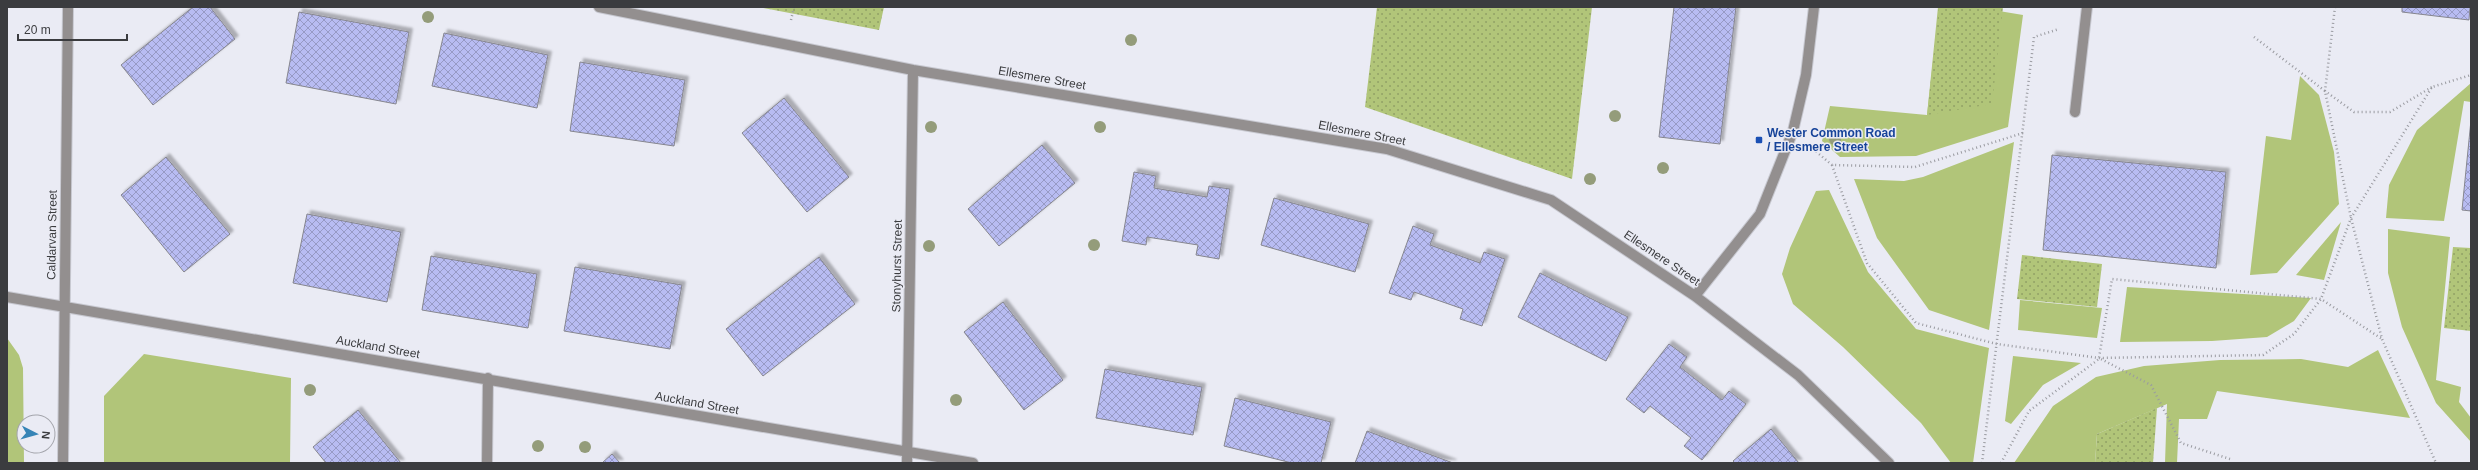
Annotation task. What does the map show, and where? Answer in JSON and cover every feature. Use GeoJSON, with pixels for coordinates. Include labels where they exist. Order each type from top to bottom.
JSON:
{"type":"FeatureCollection","features":[{"type":"Feature","properties":{"kind":"street","name":"Caldarvan Street"},"geometry":{"type":"LineString","coordinates":[[63,463],[68,7]]}},
{"type":"Feature","properties":{"kind":"street","name":"Ellesmere Street"},"geometry":{"type":"LineString","coordinates":[[601,7],[913,70],[1387,149],[1550,200],[1695,296],[1798,375],[1889,463]]}},
{"type":"Feature","properties":{"kind":"street"},"geometry":{"type":"LineString","coordinates":[[1695,296],[1760,214],[1793,131],[1806,75],[1814,7]]}},
{"type":"Feature","properties":{"kind":"street"},"geometry":{"type":"LineString","coordinates":[[2075,112],[2087,7]]}},
{"type":"Feature","properties":{"kind":"street","name":"Stonyhurst Street"},"geometry":{"type":"LineString","coordinates":[[907,463],[913,70]]}},
{"type":"Feature","properties":{"kind":"street","name":"Auckland Street"},"geometry":{"type":"LineString","coordinates":[[7,297],[488,378],[743,425],[824,437],[907,452]]}},
{"type":"Feature","properties":{"kind":"street"},"geometry":{"type":"LineString","coordinates":[[487,463],[488,378]]}},
{"type":"Feature","properties":{"kind":"street"},"geometry":{"type":"LineString","coordinates":[[907,452],[972,463]]}},
{"type":"Feature","properties":{"kind":"path"},"geometry":{"type":"LineString","coordinates":[[2335,7],[2325,91],[2351,218],[2382,339],[2436,463]]}},
{"type":"Feature","properties":{"kind":"path"},"geometry":{"type":"LineString","coordinates":[[1982,463],[2034,37],[2086,20]]}},
{"type":"Feature","properties":{"kind":"path"},"geometry":{"type":"LineString","coordinates":[[2254,37],[2354,112],[2390,112],[2432,87],[2471,75]]}},
{"type":"Feature","properties":{"kind":"path"},"geometry":{"type":"LineString","coordinates":[[1793,131],[1832,165],[1867,263],[1916,322],[1997,344],[2099,358],[2263,356],[2294,334],[2321,299],[2351,218],[2432,87]]}},
{"type":"Feature","properties":{"kind":"path"},"geometry":{"type":"LineString","coordinates":[[1832,165],[1915,167],[2022,132]]}},
{"type":"Feature","properties":{"kind":"path"},"geometry":{"type":"LineString","coordinates":[[2001,463],[2029,411],[2099,358],[2112,280],[2321,299],[2382,339]]}},
{"type":"Feature","properties":{"kind":"path"},"geometry":{"type":"LineString","coordinates":[[2099,358],[2151,385],[2181,444],[2230,459]]}},
{"type":"Feature","properties":{"kind":"green space"},"geometry":{"type":"Polygon","coordinates":[[[758,7],[884,7],[879,30],[758,7]]]}},
{"type":"Feature","properties":{"kind":"green space"},"geometry":{"type":"Polygon","coordinates":[[[1377,7],[1592,7],[1572,179],[1365,107],[1377,7]]]}},
{"type":"Feature","properties":{"kind":"green space"},"geometry":{"type":"Polygon","coordinates":[[[1938,7],[1975,7],[2023,15],[2008,127],[1916,156],[1840,157],[1822,141],[1830,106],[1927,115],[1938,7]]]}},
{"type":"Feature","properties":{"kind":"green space"},"geometry":{"type":"Polygon","coordinates":[[[1939,7],[2003,7],[1992,104],[1927,115],[1939,7]]]}},
{"type":"Feature","properties":{"kind":"green space"},"geometry":{"type":"Polygon","coordinates":[[[2300,76],[2319,95],[2334,152],[2339,204],[2277,273],[2250,275],[2266,136],[2291,140],[2300,76]]]}},
{"type":"Feature","properties":{"kind":"green space"},"geometry":{"type":"Polygon","coordinates":[[[2471,83],[2471,102],[2464,101],[2444,221],[2386,218],[2389,185],[2417,130],[2471,83]]]}},
{"type":"Feature","properties":{"kind":"green space"},"geometry":{"type":"Polygon","coordinates":[[[2014,142],[1989,330],[1929,310],[1877,238],[1854,179],[1904,181],[1923,177],[2014,142]]]}},
{"type":"Feature","properties":{"kind":"green space"},"geometry":{"type":"Polygon","coordinates":[[[1829,190],[1868,272],[1916,329],[1989,348],[1973,463],[1951,463],[1921,423],[1843,347],[1793,304],[1782,274],[1790,248],[1816,191],[1829,190]]]}},
{"type":"Feature","properties":{"kind":"green space"},"geometry":{"type":"Polygon","coordinates":[[[2341,222],[2324,280],[2296,275],[2341,222]]]}},
{"type":"Feature","properties":{"kind":"green space"},"geometry":{"type":"Polygon","coordinates":[[[2388,229],[2450,237],[2436,380],[2461,387],[2459,402],[2471,418],[2471,442],[2436,403],[2402,327],[2388,273],[2388,229]]]}},
{"type":"Feature","properties":{"kind":"green space"},"geometry":{"type":"Polygon","coordinates":[[[2453,247],[2471,248],[2471,331],[2444,328],[2453,247]]]}},
{"type":"Feature","properties":{"kind":"green space"},"geometry":{"type":"Polygon","coordinates":[[[2022,255],[2102,264],[2097,307],[2017,299],[2022,255]]]}},
{"type":"Feature","properties":{"kind":"green space"},"geometry":{"type":"Polygon","coordinates":[[[2127,287],[2311,298],[2294,321],[2267,337],[2212,341],[2120,342],[2127,287]]]}},
{"type":"Feature","properties":{"kind":"green space"},"geometry":{"type":"Polygon","coordinates":[[[2020,300],[2102,308],[2097,338],[2018,330],[2020,300]]]}},
{"type":"Feature","properties":{"kind":"green space"},"geometry":{"type":"Polygon","coordinates":[[[7,338],[19,355],[23,368],[23,414],[16,414],[16,454],[24,454],[24,463],[7,463],[7,338]]]}},
{"type":"Feature","properties":{"kind":"green space"},"geometry":{"type":"Polygon","coordinates":[[[2378,350],[2410,418],[2217,391],[2207,419],[2179,419],[2177,463],[2165,463],[2167,404],[2097,434],[2095,463],[2014,463],[2053,406],[2096,377],[2144,366],[2220,360],[2301,359],[2348,367],[2378,350]]]}},
{"type":"Feature","properties":{"kind":"green space"},"geometry":{"type":"Polygon","coordinates":[[[144,354],[291,378],[290,463],[104,463],[104,396],[144,354]]]}},
{"type":"Feature","properties":{"kind":"green space"},"geometry":{"type":"Polygon","coordinates":[[[2013,356],[2081,363],[2043,385],[2011,424],[2005,421],[2013,356]]]}},
{"type":"Feature","properties":{"kind":"green space"},"geometry":{"type":"Polygon","coordinates":[[[2157,408],[2153,463],[2095,463],[2097,434],[2157,408]]]}},
{"type":"Feature","properties":{"kind":"building"},"geometry":{"type":"Polygon","coordinates":[[[193,7],[210,7],[235,39],[153,105],[121,65],[193,7]]]}},
{"type":"Feature","properties":{"kind":"building"},"geometry":{"type":"Polygon","coordinates":[[[1674,7],[1736,7],[1720,144],[1659,137],[1674,7]]]}},
{"type":"Feature","properties":{"kind":"building"},"geometry":{"type":"Polygon","coordinates":[[[2402,7],[2470,7],[2469,20],[2402,12],[2402,7]]]}},
{"type":"Feature","properties":{"kind":"building"},"geometry":{"type":"Polygon","coordinates":[[[299,12],[409,32],[396,104],[286,83],[299,12]]]}},
{"type":"Feature","properties":{"kind":"building"},"geometry":{"type":"Polygon","coordinates":[[[444,33],[548,55],[537,108],[432,86],[444,33]]]}},
{"type":"Feature","properties":{"kind":"building"},"geometry":{"type":"Polygon","coordinates":[[[580,62],[685,80],[674,146],[570,131],[580,62]]]}},
{"type":"Feature","properties":{"kind":"building"},"geometry":{"type":"Polygon","coordinates":[[[784,98],[849,177],[807,212],[742,133],[784,98]]]}},
{"type":"Feature","properties":{"kind":"building"},"geometry":{"type":"Polygon","coordinates":[[[2471,120],[2471,211],[2462,210],[2471,120]]]}},
{"type":"Feature","properties":{"kind":"building"},"geometry":{"type":"Polygon","coordinates":[[[1042,145],[1075,183],[999,246],[968,209],[1042,145]]]}},
{"type":"Feature","properties":{"kind":"building"},"geometry":{"type":"Polygon","coordinates":[[[2052,155],[2226,172],[2216,268],[2043,250],[2052,155]]]}},
{"type":"Feature","properties":{"kind":"building"},"geometry":{"type":"Polygon","coordinates":[[[166,157],[230,234],[184,272],[121,195],[166,157]]]}},
{"type":"Feature","properties":{"kind":"building"},"geometry":{"type":"Polygon","coordinates":[[[1134,172],[1156,176],[1154,188],[1207,197],[1209,186],[1230,189],[1219,259],[1196,255],[1198,245],[1147,237],[1146,245],[1122,241],[1134,172]]]}},
{"type":"Feature","properties":{"kind":"building"},"geometry":{"type":"Polygon","coordinates":[[[1274,198],[1369,224],[1355,272],[1261,245],[1274,198]]]}},
{"type":"Feature","properties":{"kind":"building"},"geometry":{"type":"Polygon","coordinates":[[[307,214],[401,232],[387,302],[293,283],[307,214]]]}},
{"type":"Feature","properties":{"kind":"building"},"geometry":{"type":"Polygon","coordinates":[[[1413,226],[1434,234],[1430,245],[1480,263],[1484,252],[1505,259],[1482,326],[1460,319],[1463,309],[1414,292],[1411,300],[1389,293],[1413,226]]]}},
{"type":"Feature","properties":{"kind":"building"},"geometry":{"type":"Polygon","coordinates":[[[431,256],[537,274],[528,328],[422,310],[431,256]]]}},
{"type":"Feature","properties":{"kind":"building"},"geometry":{"type":"Polygon","coordinates":[[[819,257],[855,304],[763,376],[726,329],[819,257]]]}},
{"type":"Feature","properties":{"kind":"building"},"geometry":{"type":"Polygon","coordinates":[[[575,267],[682,285],[670,349],[564,331],[575,267]]]}},
{"type":"Feature","properties":{"kind":"building"},"geometry":{"type":"Polygon","coordinates":[[[1540,273],[1628,317],[1606,361],[1518,317],[1540,273]]]}},
{"type":"Feature","properties":{"kind":"building"},"geometry":{"type":"Polygon","coordinates":[[[1003,302],[1063,380],[1024,410],[964,332],[1003,302]]]}},
{"type":"Feature","properties":{"kind":"building"},"geometry":{"type":"Polygon","coordinates":[[[1669,344],[1687,357],[1680,367],[1722,400],[1729,391],[1746,404],[1702,460],[1684,446],[1691,438],[1650,406],[1644,413],[1626,399],[1669,344]]]}},
{"type":"Feature","properties":{"kind":"building"},"geometry":{"type":"Polygon","coordinates":[[[1105,369],[1202,387],[1193,435],[1096,418],[1105,369]]]}},
{"type":"Feature","properties":{"kind":"building"},"geometry":{"type":"Polygon","coordinates":[[[1235,398],[1331,422],[1321,463],[1292,463],[1224,446],[1235,398]]]}},
{"type":"Feature","properties":{"kind":"building"},"geometry":{"type":"Polygon","coordinates":[[[358,410],[401,463],[326,463],[313,447],[358,410]]]}},
{"type":"Feature","properties":{"kind":"building"},"geometry":{"type":"Polygon","coordinates":[[[1771,429],[1799,463],[1735,463],[1733,461],[1771,429]]]}},
{"type":"Feature","properties":{"kind":"building"},"geometry":{"type":"Polygon","coordinates":[[[1367,431],[1453,463],[1355,463],[1367,431]]]}},
{"type":"Feature","properties":{"kind":"building"},"geometry":{"type":"Polygon","coordinates":[[[612,454],[620,463],[602,463],[612,454]]]}},
{"type":"Feature","properties":{"kind":"place","name":"Wester Common Road / Ellesmere Street"},"geometry":{"type":"Point","coordinates":[1759,140]}}]}
